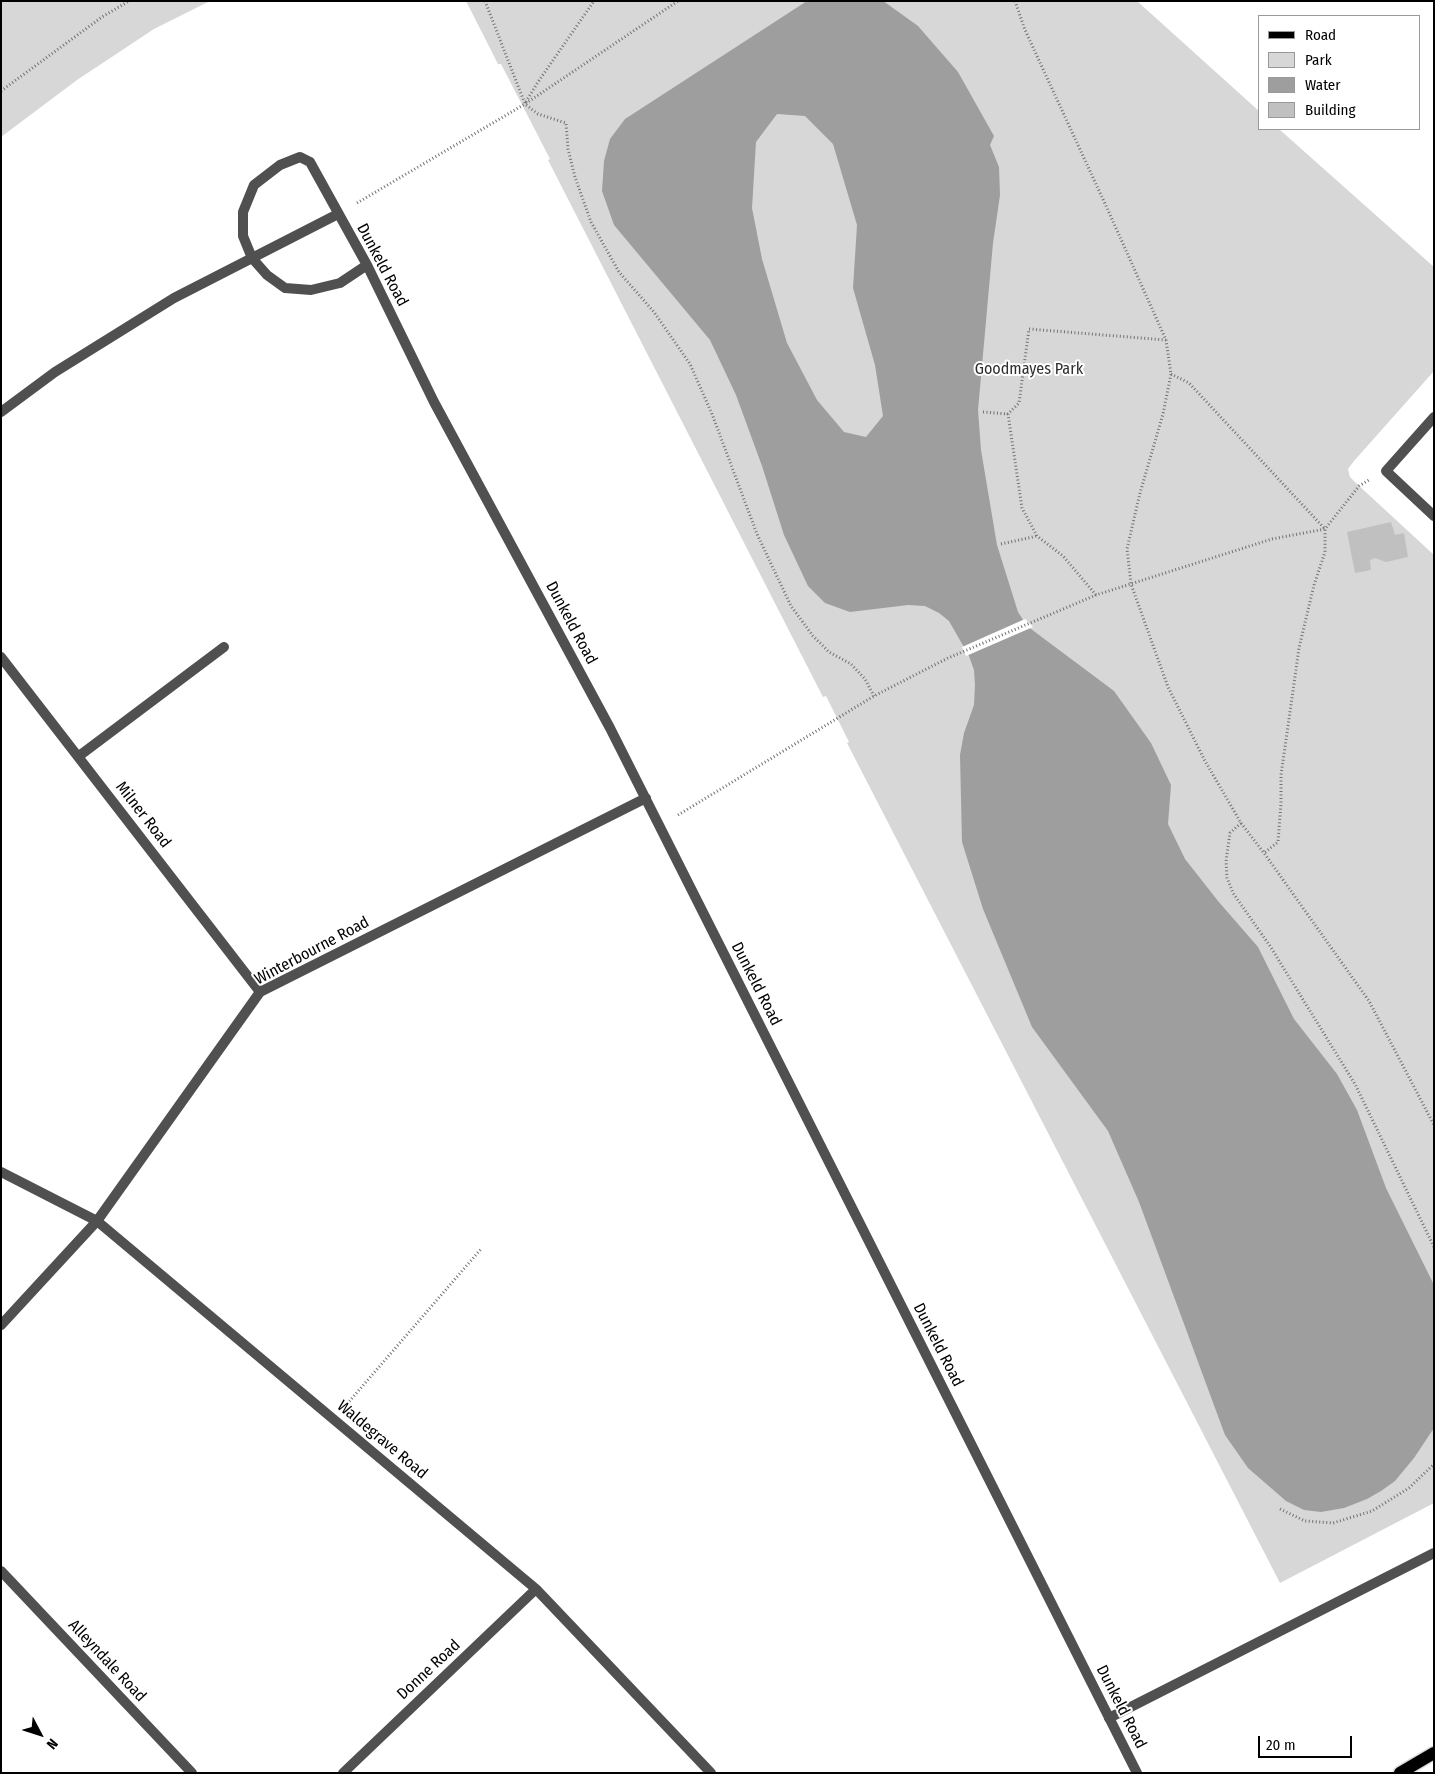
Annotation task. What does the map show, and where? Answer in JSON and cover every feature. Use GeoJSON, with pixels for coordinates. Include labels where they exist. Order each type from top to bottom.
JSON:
{"type":"FeatureCollection","features":[{"type":"Feature","properties":{"kind":"main road"},"geometry":{"type":"LineString","coordinates":[[1400,1773],[1434,1753]]}},
{"type":"Feature","properties":{"kind":"street","name":"Dunkeld Road"},"geometry":{"type":"LineString","coordinates":[[252,258],[243,236],[243,212],[254,185],[280,165],[300,157],[310,162],[367,265],[434,402],[646,798],[1138,1773]]}},
{"type":"Feature","properties":{"kind":"street"},"geometry":{"type":"LineString","coordinates":[[1,412],[55,372],[174,298],[338,214]]}},
{"type":"Feature","properties":{"kind":"street"},"geometry":{"type":"LineString","coordinates":[[252,258],[267,275],[285,288],[302,290],[311,290],[340,283],[367,265]]}},
{"type":"Feature","properties":{"kind":"street"},"geometry":{"type":"LineString","coordinates":[[1434,416],[1386,471],[1434,516]]}},
{"type":"Feature","properties":{"kind":"street"},"geometry":{"type":"LineString","coordinates":[[79,756],[224,647]]}},
{"type":"Feature","properties":{"kind":"street","name":"Milner Road"},"geometry":{"type":"LineString","coordinates":[[1,658],[79,756],[260,992]]}},
{"type":"Feature","properties":{"kind":"street","name":"Winterbourne Road"},"geometry":{"type":"LineString","coordinates":[[1,1325],[97,1221],[260,992],[646,798]]}},
{"type":"Feature","properties":{"kind":"street","name":"Waldegrave Road"},"geometry":{"type":"LineString","coordinates":[[1,1172],[97,1221],[536,1589],[710,1773]]}},
{"type":"Feature","properties":{"kind":"street"},"geometry":{"type":"LineString","coordinates":[[1110,1718],[1434,1553]]}},
{"type":"Feature","properties":{"kind":"street","name":"Alleyndale Road"},"geometry":{"type":"LineString","coordinates":[[1,1571],[192,1773]]}},
{"type":"Feature","properties":{"kind":"street","name":"Donne Road"},"geometry":{"type":"LineString","coordinates":[[342,1773],[536,1589]]}},
{"type":"Feature","properties":{"kind":"path"},"geometry":{"type":"LineString","coordinates":[[1,91],[102,17],[129,1]]}},
{"type":"Feature","properties":{"kind":"path"},"geometry":{"type":"LineString","coordinates":[[485,1],[525,104],[538,114],[566,123],[568,149],[575,177],[591,222],[619,272],[654,312],[690,364],[712,414],[757,534],[791,606],[813,636],[829,652],[851,664],[865,679],[874,696]]}},
{"type":"Feature","properties":{"kind":"path"},"geometry":{"type":"LineString","coordinates":[[525,104],[594,1]]}},
{"type":"Feature","properties":{"kind":"path"},"geometry":{"type":"LineString","coordinates":[[338,214],[525,104],[678,1]]}},
{"type":"Feature","properties":{"kind":"path"},"geometry":{"type":"LineString","coordinates":[[1015,1],[1025,30],[1108,208],[1166,340],[1172,374],[1127,549],[1132,584],[1168,687],[1205,761],[1241,823],[1369,1001],[1434,1124]]}},
{"type":"Feature","properties":{"kind":"path"},"geometry":{"type":"LineString","coordinates":[[983,412],[1008,414],[1019,403],[1029,329],[1166,340]]}},
{"type":"Feature","properties":{"kind":"path"},"geometry":{"type":"LineString","coordinates":[[1172,374],[1189,383],[1325,529]]}},
{"type":"Feature","properties":{"kind":"path"},"geometry":{"type":"LineString","coordinates":[[1008,414],[1022,508],[1037,536],[1063,556],[1096,595]]}},
{"type":"Feature","properties":{"kind":"path"},"geometry":{"type":"LineString","coordinates":[[1264,853],[1278,842],[1282,803],[1281,775],[1299,648],[1314,585],[1325,552],[1325,529],[1359,486],[1386,471]]}},
{"type":"Feature","properties":{"kind":"path"},"geometry":{"type":"LineString","coordinates":[[659,824],[677,816],[874,696],[948,658],[1096,595],[1272,539],[1325,529]]}},
{"type":"Feature","properties":{"kind":"path"},"geometry":{"type":"LineString","coordinates":[[1001,544],[1037,536]]}},
{"type":"Feature","properties":{"kind":"path"},"geometry":{"type":"LineString","coordinates":[[1241,823],[1230,833],[1226,861],[1228,878],[1233,893],[1270,946],[1356,1084],[1434,1247]]}},
{"type":"Feature","properties":{"kind":"path"},"geometry":{"type":"LineString","coordinates":[[334,1419],[481,1249]]}},
{"type":"Feature","properties":{"kind":"path"},"geometry":{"type":"LineString","coordinates":[[1280,1509],[1305,1522],[1334,1523],[1372,1511],[1409,1488],[1434,1464]]}},
{"type":"Feature","properties":{"kind":"green space"},"geometry":{"type":"Polygon","coordinates":[[[1,1],[210,1],[154,29],[77,80],[1,137],[1,1]]]}},
{"type":"Feature","properties":{"kind":"green space","name":"Goodmayes Park"},"geometry":{"type":"Polygon","coordinates":[[[466,1],[1137,1],[1258,110],[1258,130],[1280,130],[1434,267],[1434,371],[1348,469],[1350,477],[1434,555],[1434,1503],[1280,1583],[847,743],[849,742],[826,696],[823,697],[548,160],[550,159],[501,64],[498,64],[466,1]]]}},
{"type":"Feature","properties":{"kind":"water"},"geometry":{"type":"Polygon","coordinates":[[[807,1],[883,1],[918,26],[958,72],[994,136],[990,145],[999,167],[1000,195],[993,243],[978,410],[981,450],[997,545],[1018,612],[1027,626],[1114,691],[1151,743],[1171,785],[1168,824],[1185,859],[1258,947],[1294,1019],[1337,1074],[1357,1110],[1386,1188],[1434,1285],[1434,1428],[1414,1458],[1395,1481],[1367,1499],[1344,1508],[1321,1512],[1304,1510],[1286,1501],[1248,1468],[1225,1435],[1139,1202],[1108,1131],[1032,1027],[983,909],[962,842],[960,755],[964,733],[974,705],[975,685],[974,670],[969,656],[949,621],[925,606],[908,605],[850,612],[825,603],[808,586],[784,535],[762,466],[736,395],[710,340],[614,225],[602,191],[604,161],[610,139],[625,119],[807,1]],[[777,114],[756,142],[752,208],[762,259],[787,343],[817,400],[844,432],[866,437],[883,416],[875,365],[853,288],[857,225],[833,144],[805,116],[777,114]]]}},
{"type":"Feature","properties":{"kind":"pier"},"geometry":{"type":"Polygon","coordinates":[[[1025,619],[1033,627],[966,656],[962,647],[1025,619]]]}},
{"type":"Feature","properties":{"kind":"building"},"geometry":{"type":"Polygon","coordinates":[[[1391,522],[1395,535],[1404,533],[1408,557],[1386,562],[1375,558],[1370,560],[1371,570],[1355,573],[1347,532],[1391,522]]]}}]}
